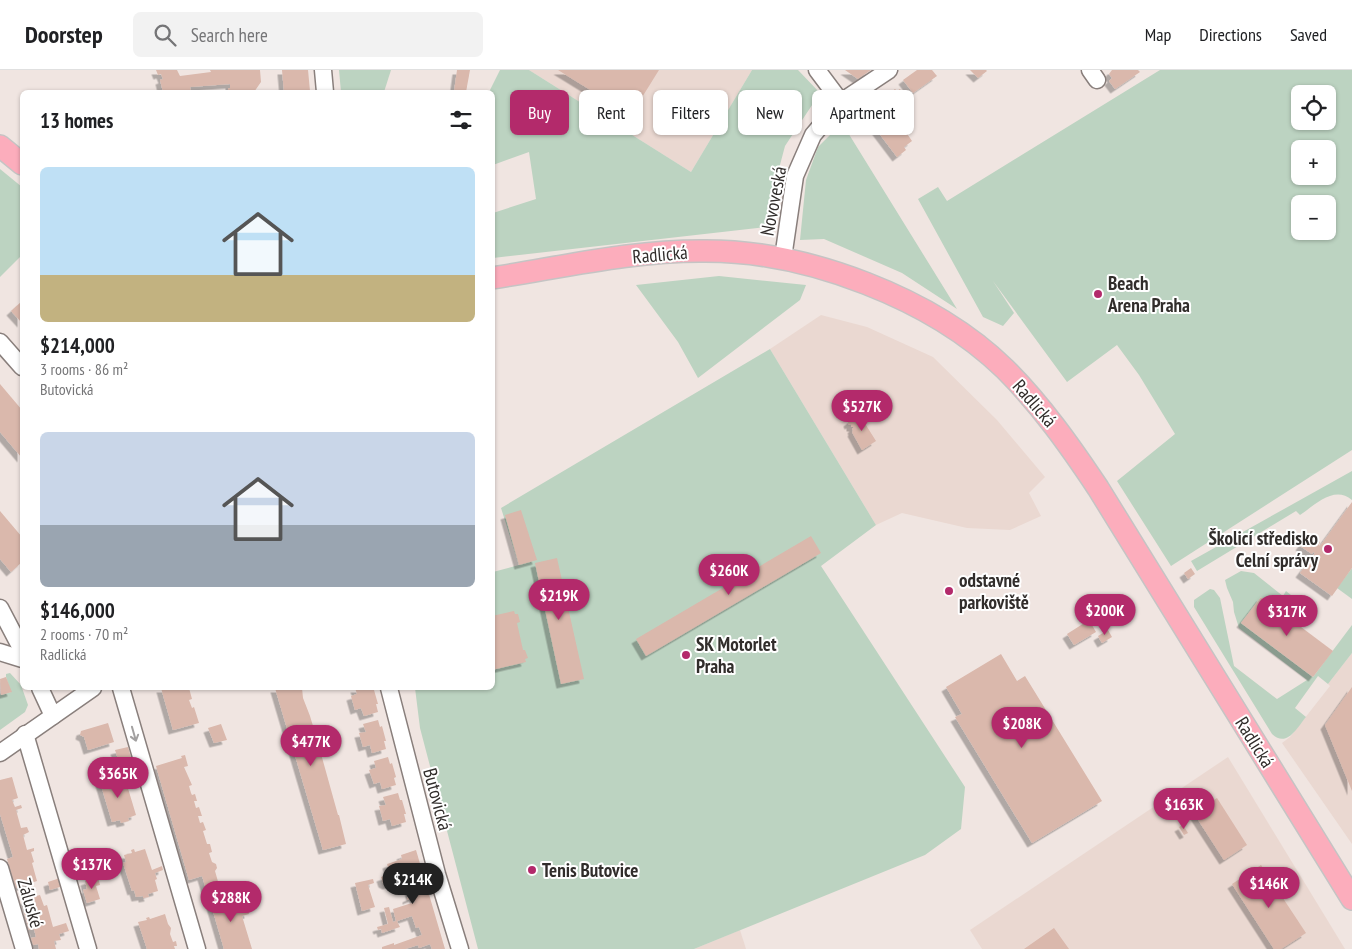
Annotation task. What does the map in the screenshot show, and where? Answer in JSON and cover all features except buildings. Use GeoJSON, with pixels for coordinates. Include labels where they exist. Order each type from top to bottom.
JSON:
{"type":"FeatureCollection","features":[{"type":"Feature","properties":{"kind":"main road"},"geometry":{"type":"LineString","coordinates":[[0,146],[20,162]]}},
{"type":"Feature","properties":{"kind":"main road","name":"Radlická"},"geometry":{"type":"LineString","coordinates":[[495,278],[664,253],[721,251],[783,258],[886,291],[939,319],[972,342],[1003,368],[1034,399],[1062,434],[1098,488],[1352,899]]}},
{"type":"Feature","properties":{"kind":"street"},"geometry":{"type":"LineString","coordinates":[[323,70],[325,90]]}},
{"type":"Feature","properties":{"kind":"street"},"geometry":{"type":"LineString","coordinates":[[817,70],[832,90]]}},
{"type":"Feature","properties":{"kind":"street","name":"Novoveská"},"geometry":{"type":"LineString","coordinates":[[859,90],[889,70]]}},
{"type":"Feature","properties":{"kind":"street","name":"Novoveská"},"geometry":{"type":"LineString","coordinates":[[783,258],[795,176],[813,135]]}},
{"type":"Feature","properties":{"kind":"street"},"geometry":{"type":"LineString","coordinates":[[0,342],[20,365]]}},
{"type":"Feature","properties":{"kind":"street"},"geometry":{"type":"LineString","coordinates":[[0,608],[20,646]]}},
{"type":"Feature","properties":{"kind":"street"},"geometry":{"type":"LineString","coordinates":[[0,652],[20,658]]}},
{"type":"Feature","properties":{"kind":"street"},"geometry":{"type":"LineString","coordinates":[[41,690],[53,716]]}},
{"type":"Feature","properties":{"kind":"street"},"geometry":{"type":"LineString","coordinates":[[0,753],[91,690]]}},
{"type":"Feature","properties":{"kind":"street"},"geometry":{"type":"LineString","coordinates":[[122,690],[197,949]]}},
{"type":"Feature","properties":{"kind":"street","name":"Butovická"},"geometry":{"type":"LineString","coordinates":[[390,690],[437,874],[460,949]]}},
{"type":"Feature","properties":{"kind":"street"},"geometry":{"type":"LineString","coordinates":[[26,734],[88,949]]}},
{"type":"Feature","properties":{"kind":"street","name":"Záluské"},"geometry":{"type":"LineString","coordinates":[[0,868],[24,949]]}},
{"type":"Feature","properties":{"kind":"shaded area"},"geometry":{"type":"Polygon","coordinates":[[[529,70],[752,70],[740,90],[738,90],[738,93],[728,110],[728,90],[653,90],[653,135],[713,135],[691,172],[632,135],[643,135],[643,90],[579,90],[579,101],[569,95],[569,90],[561,90],[529,70]]]}},
{"type":"Feature","properties":{"kind":"shaded area"},"geometry":{"type":"Polygon","coordinates":[[[821,315],[867,327],[933,357],[997,420],[1045,477],[1029,493],[1041,516],[1010,530],[967,528],[902,513],[876,525],[770,349],[821,315]]]}},
{"type":"Feature","properties":{"kind":"shaded area"},"geometry":{"type":"Polygon","coordinates":[[[1352,653],[1352,844],[1282,743],[1290,737],[1330,686],[1328,684],[1352,653]]]}},
{"type":"Feature","properties":{"kind":"shaded area"},"geometry":{"type":"Polygon","coordinates":[[[1228,757],[1345,949],[982,949],[970,930],[1228,757]]]}},
{"type":"Feature","properties":{"kind":"shaded area"},"geometry":{"type":"Polygon","coordinates":[[[740,930],[746,949],[694,949],[740,930]]]}},
{"type":"Feature","properties":{"kind":"green space"},"geometry":{"type":"Polygon","coordinates":[[[339,70],[391,70],[385,90],[341,90],[339,70]]]}},
{"type":"Feature","properties":{"kind":"green space"},"geometry":{"type":"Polygon","coordinates":[[[500,70],[529,70],[561,90],[510,90],[510,135],[569,135],[569,95],[579,101],[579,135],[632,135],[691,172],[713,135],[728,135],[728,110],[738,93],[738,135],[792,135],[785,146],[766,227],[495,258],[495,212],[536,199],[529,152],[495,164],[495,90],[490,90],[500,70]]]}},
{"type":"Feature","properties":{"kind":"green space"},"geometry":{"type":"Polygon","coordinates":[[[752,70],[798,70],[817,90],[812,90],[812,105],[802,120],[802,90],[740,90],[752,70]]]}},
{"type":"Feature","properties":{"kind":"green space"},"geometry":{"type":"Polygon","coordinates":[[[1160,70],[1352,70],[1352,450],[1171,566],[1117,481],[1175,434],[1139,375],[1117,345],[1067,382],[993,281],[1014,313],[1003,326],[983,317],[918,199],[938,187],[947,201],[1160,70]]]}},
{"type":"Feature","properties":{"kind":"green space"},"geometry":{"type":"Polygon","coordinates":[[[830,135],[849,135],[957,309],[902,273],[824,239],[800,240],[806,180],[818,147],[830,135]]]}},
{"type":"Feature","properties":{"kind":"green space"},"geometry":{"type":"Polygon","coordinates":[[[0,169],[20,185],[20,257],[0,277],[0,169]]]}},
{"type":"Feature","properties":{"kind":"green space"},"geometry":{"type":"Polygon","coordinates":[[[719,276],[806,285],[800,300],[698,378],[678,342],[636,285],[719,276]]]}},
{"type":"Feature","properties":{"kind":"green space","name":"SK Motorlet Praha"},"geometry":{"type":"Polygon","coordinates":[[[770,349],[876,525],[821,566],[965,787],[961,829],[925,855],[694,949],[478,949],[420,728],[415,690],[495,690],[495,571],[519,565],[501,508],[770,349]]]}},
{"type":"Feature","properties":{"kind":"green space"},"geometry":{"type":"Polygon","coordinates":[[[1352,471],[1352,500],[1345,496],[1332,496],[1318,502],[1300,515],[1296,511],[1197,571],[1191,561],[1352,471]]]}},
{"type":"Feature","properties":{"kind":"green space"},"geometry":{"type":"Polygon","coordinates":[[[1352,568],[1352,599],[1337,588],[1352,568]]]}},
{"type":"Feature","properties":{"kind":"green space"},"geometry":{"type":"Polygon","coordinates":[[[1241,571],[1254,573],[1283,596],[1286,591],[1302,604],[1294,622],[1261,597],[1241,623],[1313,677],[1352,625],[1352,653],[1328,684],[1318,676],[1295,708],[1306,717],[1287,738],[1277,738],[1272,734],[1194,607],[1194,600],[1210,589],[1214,590],[1220,598],[1234,666],[1277,699],[1307,680],[1239,628],[1233,602],[1225,580],[1241,571]]]}},
{"type":"Feature","properties":{"kind":"green space"},"geometry":{"type":"Polygon","coordinates":[[[10,673],[20,684],[20,690],[23,690],[28,705],[25,712],[0,730],[0,693],[1,695],[11,692],[6,674],[10,673]]]}},
{"type":"Feature","properties":{"kind":"place","name":"Beach Arena Praha"},"geometry":{"type":"Point","coordinates":[1098,294]}},
{"type":"Feature","properties":{"kind":"place","name":"Školicí středisko Celní správy"},"geometry":{"type":"Point","coordinates":[1328,549]}},
{"type":"Feature","properties":{"kind":"place","name":"odstavné parkoviště"},"geometry":{"type":"Point","coordinates":[949,591]}},
{"type":"Feature","properties":{"kind":"place","name":"SK Motorlet Praha"},"geometry":{"type":"Point","coordinates":[686,655]}},
{"type":"Feature","properties":{"kind":"place","name":"Tenis Butovice"},"geometry":{"type":"Point","coordinates":[532,870]}}]}
